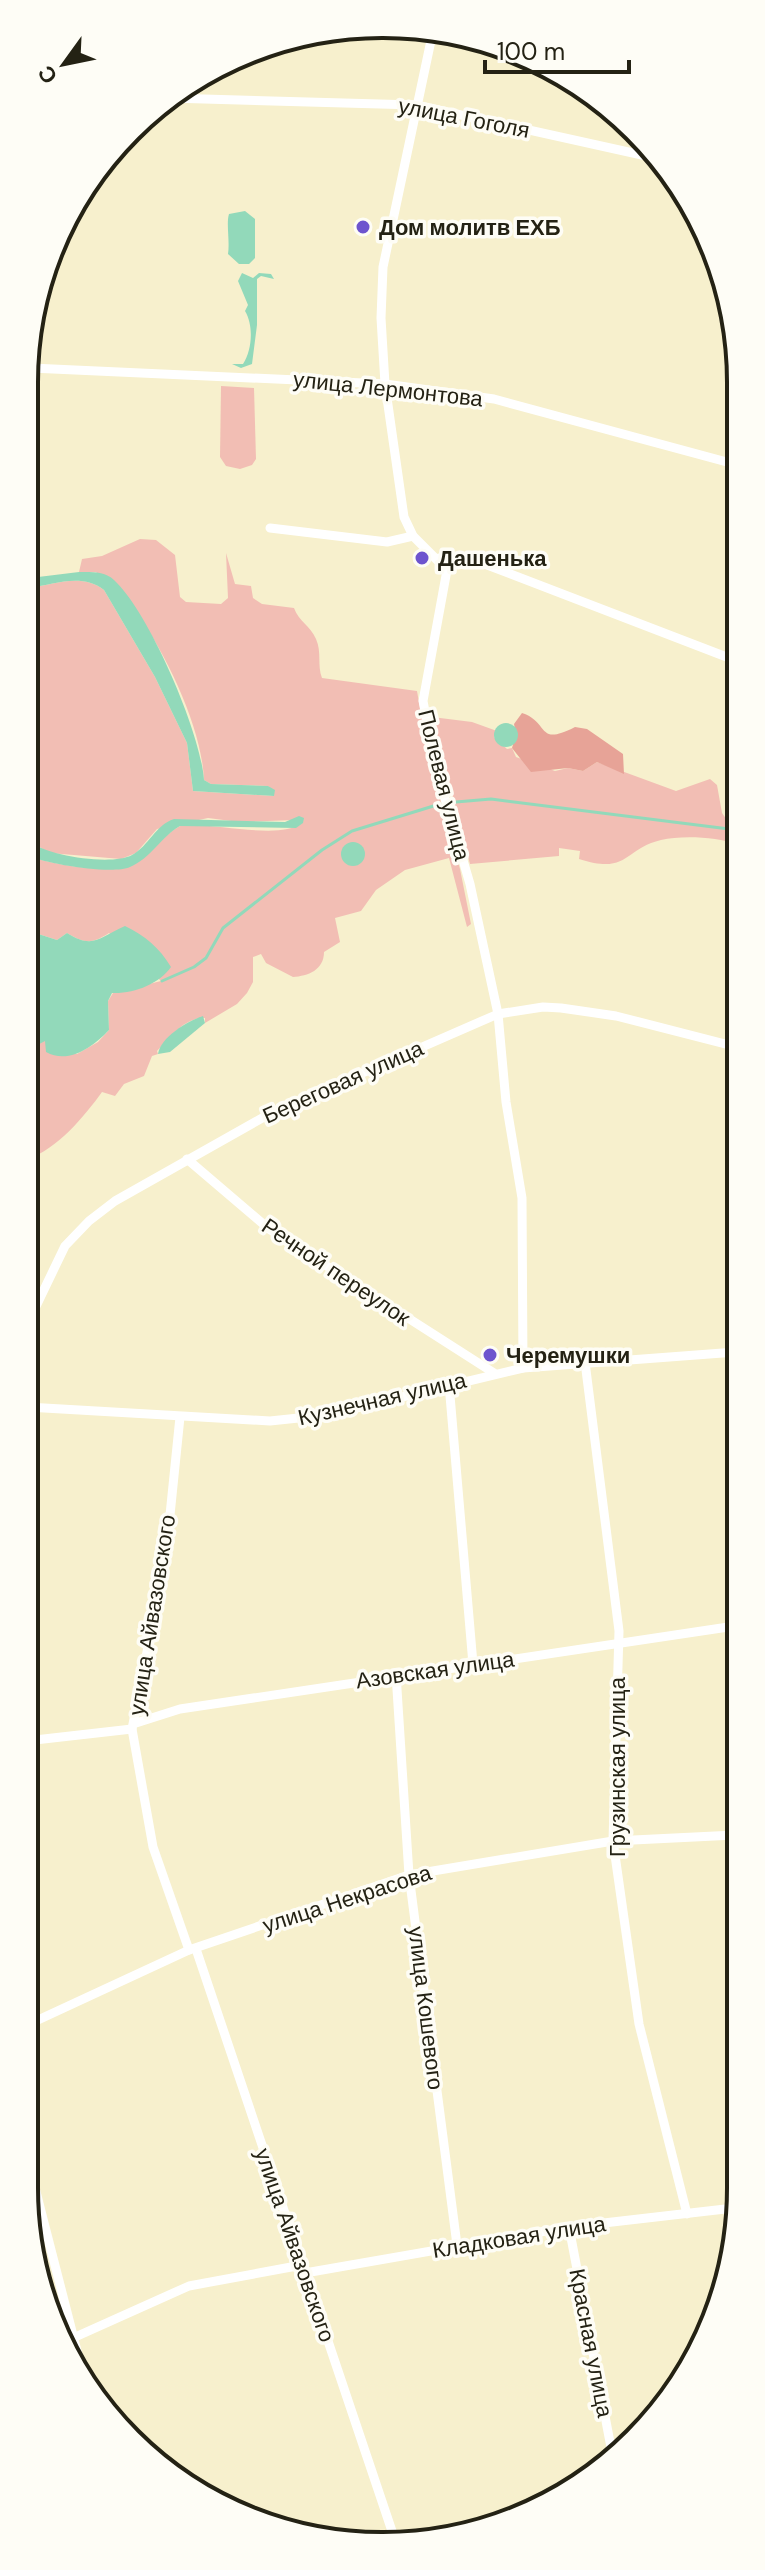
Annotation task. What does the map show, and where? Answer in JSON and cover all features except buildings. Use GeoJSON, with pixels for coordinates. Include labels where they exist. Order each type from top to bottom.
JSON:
{"type":"FeatureCollection","features":[{"type":"Feature","properties":{"kind":"street"},"geometry":{"type":"LineString","coordinates":[[431,42],[383,267],[381,318],[385,384],[402,509],[413,536],[439,558],[458,557],[482,563],[727,657]]}},
{"type":"Feature","properties":{"kind":"street","name":"улица Гоголя"},"geometry":{"type":"LineString","coordinates":[[188,99],[416,105],[642,155]]}},
{"type":"Feature","properties":{"kind":"street","name":"улица Лермонтова"},"geometry":{"type":"LineString","coordinates":[[39,368],[385,384],[494,399],[617,429],[727,462]]}},
{"type":"Feature","properties":{"kind":"street"},"geometry":{"type":"LineString","coordinates":[[270,528],[387,542],[413,536]]}},
{"type":"Feature","properties":{"kind":"street","name":"Полевая улица"},"geometry":{"type":"LineString","coordinates":[[439,558],[447,570],[447,577],[423,685],[425,716],[470,884],[498,1014],[506,1102],[522,1198],[523,1368]]}},
{"type":"Feature","properties":{"kind":"street","name":"Береговая улица"},"geometry":{"type":"LineString","coordinates":[[38,1301],[55,1263],[78,1231],[115,1201],[295,1102],[498,1014],[561,1008],[629,1019],[727,1044]]}},
{"type":"Feature","properties":{"kind":"street","name":"Речной переулок"},"geometry":{"type":"LineString","coordinates":[[187,1159],[269,1229],[494,1373]]}},
{"type":"Feature","properties":{"kind":"street","name":"Кузнечная улица"},"geometry":{"type":"LineString","coordinates":[[38,1408],[251,1421],[294,1419],[359,1408],[523,1368],[727,1353]]}},
{"type":"Feature","properties":{"kind":"street","name":"Грузинская улица"},"geometry":{"type":"LineString","coordinates":[[585,1362],[619,1631],[613,1841],[639,2024],[687,2214]]}},
{"type":"Feature","properties":{"kind":"street"},"geometry":{"type":"LineString","coordinates":[[449,1384],[473,1664]]}},
{"type":"Feature","properties":{"kind":"street","name":"улица Айвазовского"},"geometry":{"type":"LineString","coordinates":[[180,1417],[166,1554],[140,1676],[134,1726],[155,1855],[193,1950],[392,2532]]}},
{"type":"Feature","properties":{"kind":"street","name":"Азовская улица"},"geometry":{"type":"LineString","coordinates":[[38,1739],[134,1726],[180,1709],[396,1674],[727,1627]]}},
{"type":"Feature","properties":{"kind":"street","name":"улица Кошевого"},"geometry":{"type":"LineString","coordinates":[[396,1674],[409,1875],[457,2245]]}},
{"type":"Feature","properties":{"kind":"street","name":"улица Некрасова"},"geometry":{"type":"LineString","coordinates":[[38,2020],[193,1950],[409,1875],[613,1841],[727,1835]]}},
{"type":"Feature","properties":{"kind":"street"},"geometry":{"type":"LineString","coordinates":[[39,2203],[73,2338]]}},
{"type":"Feature","properties":{"kind":"street","name":"Кладковая улица"},"geometry":{"type":"LineString","coordinates":[[73,2338],[189,2286],[569,2227],[726,2209]]}},
{"type":"Feature","properties":{"kind":"street","name":"Красная улица"},"geometry":{"type":"LineString","coordinates":[[569,2227],[611,2446]]}},
{"type":"Feature","properties":{"kind":"shaded area"},"geometry":{"type":"Polygon","coordinates":[[[245,211],[255,219],[255,258],[249,264],[239,264],[228,254],[228,218],[229,214],[245,211]]]}},
{"type":"Feature","properties":{"kind":"shaded area"},"geometry":{"type":"Polygon","coordinates":[[[242,273],[253,278],[259,273],[271,274],[274,279],[261,276],[257,279],[257,325],[252,364],[241,368],[232,364],[243,364],[251,338],[245,311],[248,305],[238,281],[242,273]]]}},
{"type":"Feature","properties":{"kind":"shaded area"},"geometry":{"type":"Polygon","coordinates":[[[221,386],[254,388],[256,459],[252,465],[240,469],[226,466],[220,457],[221,386]]]}},
{"type":"Feature","properties":{"kind":"shaded area"},"geometry":{"type":"Polygon","coordinates":[[[140,539],[156,540],[175,555],[180,597],[186,602],[221,604],[228,598],[226,553],[235,584],[251,586],[253,598],[262,604],[294,608],[311,630],[319,649],[322,678],[417,691],[429,760],[460,869],[471,924],[467,927],[449,858],[405,870],[376,890],[361,911],[335,918],[340,942],[324,952],[321,963],[314,971],[293,977],[266,963],[261,954],[253,957],[253,982],[237,1004],[205,1023],[205,1018],[184,1024],[157,1051],[158,1054],[152,1056],[144,1076],[124,1084],[115,1096],[102,1092],[78,1122],[38,1154],[38,1044],[45,1040],[48,1046],[77,1054],[98,1042],[109,1030],[108,1001],[113,993],[161,981],[109,933],[88,941],[67,933],[57,940],[38,934],[38,859],[67,865],[126,867],[136,863],[180,826],[261,831],[291,828],[302,823],[294,820],[239,822],[208,818],[157,829],[136,853],[121,859],[50,853],[38,846],[38,586],[78,581],[104,590],[155,677],[187,743],[193,791],[274,796],[268,786],[211,784],[204,780],[197,739],[182,695],[150,633],[130,604],[96,572],[79,572],[82,559],[102,556],[140,539]]]}},
{"type":"Feature","properties":{"kind":"shaded area"},"geometry":{"type":"Polygon","coordinates":[[[79,572],[98,573],[114,580],[142,618],[171,674],[194,733],[204,780],[211,784],[268,786],[275,790],[274,796],[193,791],[187,743],[155,677],[104,590],[78,581],[38,586],[38,577],[79,572]]]}},
{"type":"Feature","properties":{"kind":"shaded area"},"geometry":{"type":"Polygon","coordinates":[[[522,713],[531,717],[548,734],[563,733],[575,727],[587,729],[623,754],[624,774],[597,762],[583,771],[568,768],[531,772],[512,748],[516,734],[514,724],[522,713]]]}},
{"type":"Feature","properties":{"kind":"shaded area"},"geometry":{"type":"Polygon","coordinates":[[[432,717],[472,722],[497,731],[494,737],[507,749],[512,748],[516,757],[555,771],[568,768],[583,771],[597,762],[676,791],[710,779],[717,785],[722,813],[727,820],[727,842],[710,838],[661,840],[608,864],[579,859],[580,851],[559,848],[559,856],[470,864],[432,717]]]}},
{"type":"Feature","properties":{"kind":"shaded area"},"geometry":{"type":"Polygon","coordinates":[[[506,723],[517,730],[518,735],[511,746],[506,747],[495,740],[494,735],[501,724],[506,723]]]}},
{"type":"Feature","properties":{"kind":"shaded area"},"geometry":{"type":"Polygon","coordinates":[[[299,816],[304,818],[296,828],[180,826],[144,859],[121,869],[80,868],[38,859],[38,846],[79,858],[123,858],[138,851],[162,826],[174,819],[285,822],[299,816]]]}},
{"type":"Feature","properties":{"kind":"shaded area"},"geometry":{"type":"Polygon","coordinates":[[[353,842],[362,845],[365,854],[362,863],[353,866],[344,863],[341,854],[344,845],[353,842]]]}},
{"type":"Feature","properties":{"kind":"shaded area"},"geometry":{"type":"Polygon","coordinates":[[[125,926],[151,943],[171,967],[145,987],[112,993],[108,1001],[109,1030],[89,1047],[72,1055],[46,1052],[45,1041],[38,1045],[38,934],[57,940],[67,933],[84,941],[102,938],[125,926]]]}},
{"type":"Feature","properties":{"kind":"shaded area"},"geometry":{"type":"Polygon","coordinates":[[[203,1016],[205,1023],[170,1052],[158,1054],[175,1031],[203,1016]]]}},
{"type":"Feature","properties":{"kind":"waterway"},"geometry":{"type":"LineString","coordinates":[[456,802],[491,799],[727,829]]}},
{"type":"Feature","properties":{"kind":"waterway"},"geometry":{"type":"LineString","coordinates":[[162,981],[194,967],[206,958],[223,928],[322,850],[352,831],[440,804]]}},
{"type":"Feature","properties":{"kind":"place","name":"Дом молитв ЕХБ"},"geometry":{"type":"Point","coordinates":[363,227]}},
{"type":"Feature","properties":{"kind":"place","name":"Дашенька"},"geometry":{"type":"Point","coordinates":[422,558]}},
{"type":"Feature","properties":{"kind":"place","name":"Черемушки"},"geometry":{"type":"Point","coordinates":[490,1355]}}]}
